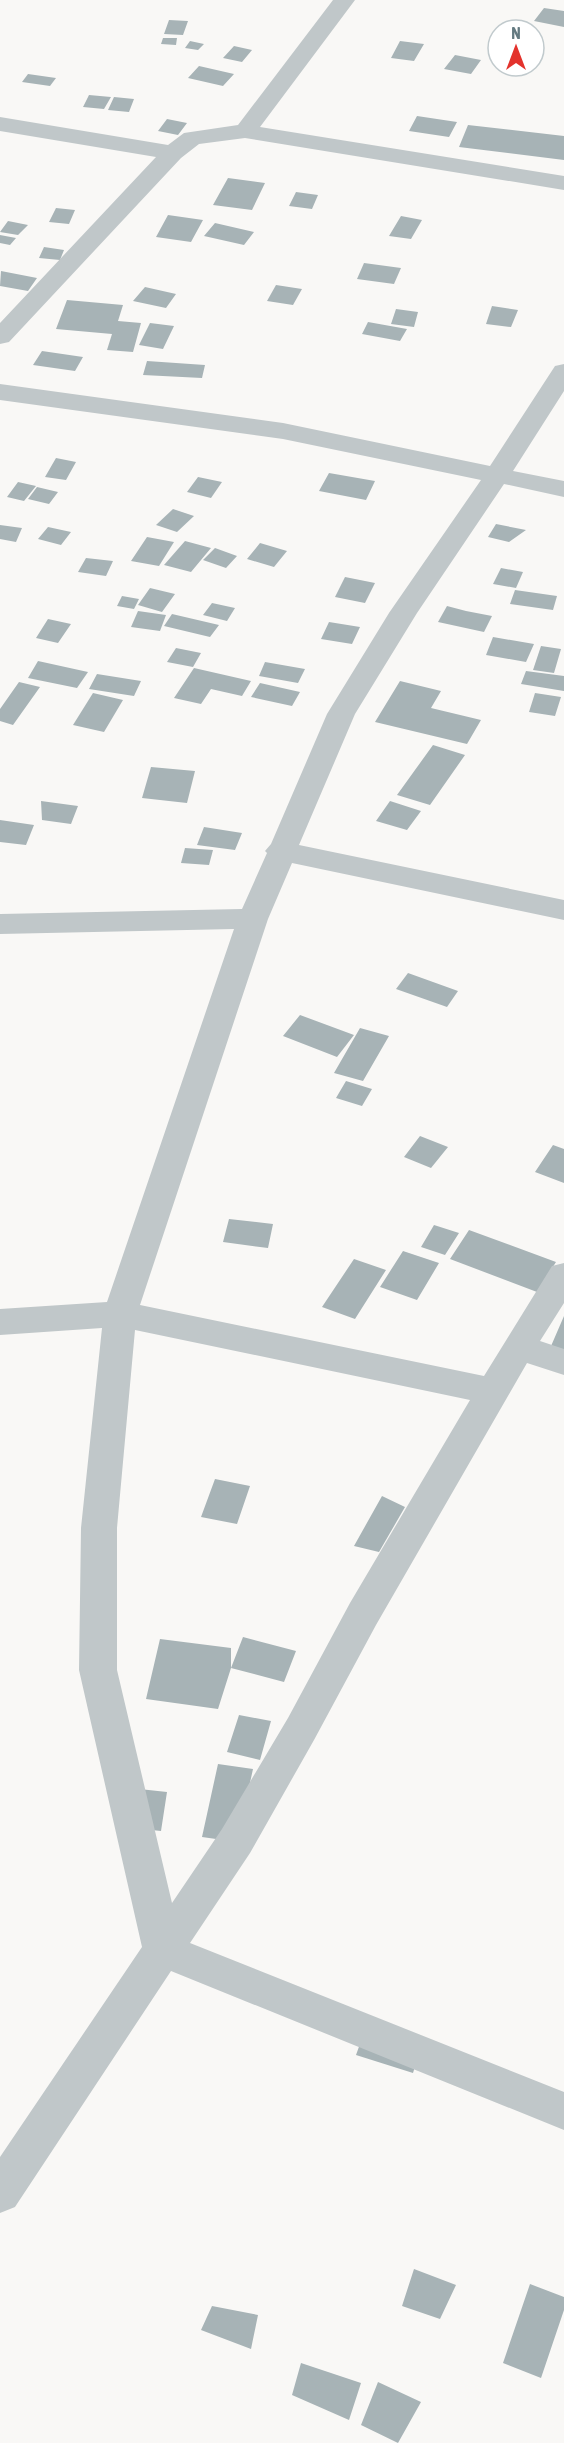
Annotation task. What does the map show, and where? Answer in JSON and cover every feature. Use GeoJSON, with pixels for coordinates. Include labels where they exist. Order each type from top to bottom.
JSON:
{"type":"FeatureCollection","features":[{"type":"Feature","properties":{"kind":"street"},"geometry":{"type":"LineString","coordinates":[[245,131],[344,0]]}},
{"type":"Feature","properties":{"kind":"street"},"geometry":{"type":"LineString","coordinates":[[0,124],[174,153]]}},
{"type":"Feature","properties":{"kind":"street"},"geometry":{"type":"LineString","coordinates":[[0,337],[174,153],[192,138],[245,131],[564,183]]}},
{"type":"Feature","properties":{"kind":"street"},"geometry":{"type":"LineString","coordinates":[[163,1950],[98,1670],[99,1528],[120,1314],[253,919],[280,851],[341,714],[403,613],[498,474],[564,371]]}},
{"type":"Feature","properties":{"kind":"street"},"geometry":{"type":"LineString","coordinates":[[0,392],[283,431],[564,489]]}},
{"type":"Feature","properties":{"kind":"street"},"geometry":{"type":"LineString","coordinates":[[280,851],[564,910]]}},
{"type":"Feature","properties":{"kind":"street"},"geometry":{"type":"LineString","coordinates":[[0,924],[253,919]]}},
{"type":"Feature","properties":{"kind":"street"},"geometry":{"type":"LineString","coordinates":[[0,2193],[236,1842],[302,1729],[363,1614],[493,1390],[564,1275]]}},
{"type":"Feature","properties":{"kind":"street"},"geometry":{"type":"LineString","coordinates":[[0,1322],[120,1314],[493,1390]]}},
{"type":"Feature","properties":{"kind":"street"},"geometry":{"type":"LineString","coordinates":[[519,1347],[564,1362]]}},
{"type":"Feature","properties":{"kind":"street"},"geometry":{"type":"LineString","coordinates":[[163,1950],[564,2111]]}},
{"type":"Feature","properties":{"kind":"building"},"geometry":{"type":"Polygon","coordinates":[[[544,8],[564,11],[564,27],[546,23],[546,18],[536,18],[544,8]]]}},
{"type":"Feature","properties":{"kind":"building"},"geometry":{"type":"Polygon","coordinates":[[[169,20],[188,21],[183,35],[164,34],[169,20]]]}},
{"type":"Feature","properties":{"kind":"building"},"geometry":{"type":"Polygon","coordinates":[[[163,38],[177,38],[176,45],[161,44],[163,38]]]}},
{"type":"Feature","properties":{"kind":"building"},"geometry":{"type":"Polygon","coordinates":[[[190,41],[204,44],[198,50],[185,48],[190,41]]]}},
{"type":"Feature","properties":{"kind":"building"},"geometry":{"type":"Polygon","coordinates":[[[400,41],[424,44],[414,61],[391,58],[400,41]]]}},
{"type":"Feature","properties":{"kind":"building"},"geometry":{"type":"Polygon","coordinates":[[[234,46],[252,50],[242,62],[223,58],[234,46]]]}},
{"type":"Feature","properties":{"kind":"building"},"geometry":{"type":"Polygon","coordinates":[[[455,55],[481,60],[471,74],[444,69],[455,55]]]}},
{"type":"Feature","properties":{"kind":"building"},"geometry":{"type":"Polygon","coordinates":[[[199,66],[234,74],[223,86],[188,78],[199,66]]]}},
{"type":"Feature","properties":{"kind":"building"},"geometry":{"type":"Polygon","coordinates":[[[28,74],[56,78],[50,86],[22,82],[28,74]]]}},
{"type":"Feature","properties":{"kind":"building"},"geometry":{"type":"Polygon","coordinates":[[[89,95],[111,97],[104,109],[83,107],[89,95]]]}},
{"type":"Feature","properties":{"kind":"building"},"geometry":{"type":"Polygon","coordinates":[[[114,97],[134,99],[129,112],[108,110],[114,97]]]}},
{"type":"Feature","properties":{"kind":"building"},"geometry":{"type":"Polygon","coordinates":[[[417,116],[457,122],[449,137],[409,131],[417,116]]]}},
{"type":"Feature","properties":{"kind":"building"},"geometry":{"type":"Polygon","coordinates":[[[167,119],[187,123],[178,135],[158,131],[167,119]]]}},
{"type":"Feature","properties":{"kind":"building"},"geometry":{"type":"Polygon","coordinates":[[[468,125],[564,136],[564,160],[459,147],[468,125]]]}},
{"type":"Feature","properties":{"kind":"building"},"geometry":{"type":"Polygon","coordinates":[[[228,178],[265,183],[252,210],[213,205],[228,178]]]}},
{"type":"Feature","properties":{"kind":"building"},"geometry":{"type":"Polygon","coordinates":[[[296,192],[318,195],[312,209],[289,206],[296,192]]]}},
{"type":"Feature","properties":{"kind":"building"},"geometry":{"type":"Polygon","coordinates":[[[56,208],[75,210],[69,224],[49,222],[56,208]]]}},
{"type":"Feature","properties":{"kind":"building"},"geometry":{"type":"Polygon","coordinates":[[[168,215],[203,220],[191,242],[156,237],[168,215]]]}},
{"type":"Feature","properties":{"kind":"building"},"geometry":{"type":"Polygon","coordinates":[[[401,216],[422,220],[411,239],[389,236],[401,216]]]}},
{"type":"Feature","properties":{"kind":"building"},"geometry":{"type":"Polygon","coordinates":[[[8,221],[28,225],[18,235],[0,232],[8,221]]]}},
{"type":"Feature","properties":{"kind":"building"},"geometry":{"type":"Polygon","coordinates":[[[215,223],[254,232],[244,245],[204,236],[215,223]]]}},
{"type":"Feature","properties":{"kind":"building"},"geometry":{"type":"Polygon","coordinates":[[[0,235],[16,238],[10,245],[0,243],[0,235]]]}},
{"type":"Feature","properties":{"kind":"building"},"geometry":{"type":"Polygon","coordinates":[[[44,247],[64,250],[60,260],[39,258],[44,247]]]}},
{"type":"Feature","properties":{"kind":"building"},"geometry":{"type":"Polygon","coordinates":[[[364,263],[401,268],[394,284],[357,279],[364,263]]]}},
{"type":"Feature","properties":{"kind":"building"},"geometry":{"type":"Polygon","coordinates":[[[1,271],[37,278],[28,291],[0,286],[1,271]]]}},
{"type":"Feature","properties":{"kind":"building"},"geometry":{"type":"Polygon","coordinates":[[[276,285],[302,289],[293,305],[267,301],[276,285]]]}},
{"type":"Feature","properties":{"kind":"building"},"geometry":{"type":"Polygon","coordinates":[[[145,287],[176,294],[166,308],[133,301],[145,287]]]}},
{"type":"Feature","properties":{"kind":"building"},"geometry":{"type":"Polygon","coordinates":[[[67,300],[123,305],[118,321],[141,323],[133,352],[107,350],[112,334],[56,329],[67,300]]]}},
{"type":"Feature","properties":{"kind":"building"},"geometry":{"type":"Polygon","coordinates":[[[492,306],[518,310],[511,327],[486,324],[492,306]]]}},
{"type":"Feature","properties":{"kind":"building"},"geometry":{"type":"Polygon","coordinates":[[[396,309],[418,312],[414,327],[391,324],[396,309]]]}},
{"type":"Feature","properties":{"kind":"building"},"geometry":{"type":"Polygon","coordinates":[[[368,322],[407,329],[400,341],[362,334],[368,322]]]}},
{"type":"Feature","properties":{"kind":"building"},"geometry":{"type":"Polygon","coordinates":[[[150,323],[174,326],[163,349],[139,345],[150,323]]]}},
{"type":"Feature","properties":{"kind":"building"},"geometry":{"type":"Polygon","coordinates":[[[42,351],[83,357],[75,371],[33,365],[42,351]]]}},
{"type":"Feature","properties":{"kind":"building"},"geometry":{"type":"Polygon","coordinates":[[[147,361],[205,365],[202,378],[143,375],[147,361]]]}},
{"type":"Feature","properties":{"kind":"building"},"geometry":{"type":"Polygon","coordinates":[[[56,458],[76,462],[66,480],[45,477],[56,458]]]}},
{"type":"Feature","properties":{"kind":"building"},"geometry":{"type":"Polygon","coordinates":[[[329,473],[375,481],[366,500],[319,491],[329,473]]]}},
{"type":"Feature","properties":{"kind":"building"},"geometry":{"type":"Polygon","coordinates":[[[198,477],[222,482],[211,498],[187,492],[198,477]]]}},
{"type":"Feature","properties":{"kind":"building"},"geometry":{"type":"Polygon","coordinates":[[[18,482],[36,486],[24,501],[7,497],[18,482]]]}},
{"type":"Feature","properties":{"kind":"building"},"geometry":{"type":"Polygon","coordinates":[[[37,487],[58,492],[49,504],[28,499],[37,487]]]}},
{"type":"Feature","properties":{"kind":"building"},"geometry":{"type":"Polygon","coordinates":[[[173,509],[194,516],[177,532],[156,525],[173,509]]]}},
{"type":"Feature","properties":{"kind":"building"},"geometry":{"type":"Polygon","coordinates":[[[496,524],[526,530],[509,542],[488,537],[496,524]]]}},
{"type":"Feature","properties":{"kind":"building"},"geometry":{"type":"Polygon","coordinates":[[[0,525],[22,528],[16,542],[0,539],[0,525]]]}},
{"type":"Feature","properties":{"kind":"building"},"geometry":{"type":"Polygon","coordinates":[[[48,527],[71,532],[61,545],[38,539],[48,527]]]}},
{"type":"Feature","properties":{"kind":"building"},"geometry":{"type":"Polygon","coordinates":[[[147,537],[174,542],[159,566],[131,561],[147,537]]]}},
{"type":"Feature","properties":{"kind":"building"},"geometry":{"type":"Polygon","coordinates":[[[185,541],[211,548],[191,572],[164,565],[185,541]]]}},
{"type":"Feature","properties":{"kind":"building"},"geometry":{"type":"Polygon","coordinates":[[[260,543],[287,551],[274,567],[247,559],[260,543]]]}},
{"type":"Feature","properties":{"kind":"building"},"geometry":{"type":"Polygon","coordinates":[[[215,548],[237,556],[226,568],[203,560],[215,548]]]}},
{"type":"Feature","properties":{"kind":"building"},"geometry":{"type":"Polygon","coordinates":[[[86,558],[113,561],[106,576],[78,572],[86,558]]]}},
{"type":"Feature","properties":{"kind":"building"},"geometry":{"type":"Polygon","coordinates":[[[501,568],[523,572],[516,588],[493,584],[501,568]]]}},
{"type":"Feature","properties":{"kind":"building"},"geometry":{"type":"Polygon","coordinates":[[[345,577],[375,583],[365,603],[335,597],[345,577]]]}},
{"type":"Feature","properties":{"kind":"building"},"geometry":{"type":"Polygon","coordinates":[[[150,588],[175,594],[162,612],[138,605],[150,588]]]}},
{"type":"Feature","properties":{"kind":"building"},"geometry":{"type":"Polygon","coordinates":[[[515,590],[557,596],[553,610],[510,604],[515,590]]]}},
{"type":"Feature","properties":{"kind":"building"},"geometry":{"type":"Polygon","coordinates":[[[122,596],[139,599],[134,609],[117,606],[122,596]]]}},
{"type":"Feature","properties":{"kind":"building"},"geometry":{"type":"Polygon","coordinates":[[[212,603],[235,608],[227,621],[203,615],[212,603]]]}},
{"type":"Feature","properties":{"kind":"building"},"geometry":{"type":"Polygon","coordinates":[[[447,606],[492,616],[484,632],[438,622],[447,606]]]}},
{"type":"Feature","properties":{"kind":"building"},"geometry":{"type":"Polygon","coordinates":[[[138,611],[166,615],[160,631],[131,627],[138,611]]]}},
{"type":"Feature","properties":{"kind":"building"},"geometry":{"type":"Polygon","coordinates":[[[172,614],[219,625],[210,637],[164,626],[172,614]]]}},
{"type":"Feature","properties":{"kind":"building"},"geometry":{"type":"Polygon","coordinates":[[[48,619],[71,624],[58,643],[36,638],[48,619]]]}},
{"type":"Feature","properties":{"kind":"building"},"geometry":{"type":"Polygon","coordinates":[[[329,622],[360,627],[352,644],[321,639],[329,622]]]}},
{"type":"Feature","properties":{"kind":"building"},"geometry":{"type":"Polygon","coordinates":[[[493,637],[534,644],[526,662],[486,655],[493,637]]]}},
{"type":"Feature","properties":{"kind":"building"},"geometry":{"type":"Polygon","coordinates":[[[541,646],[561,649],[554,673],[533,670],[541,646]]]}},
{"type":"Feature","properties":{"kind":"building"},"geometry":{"type":"Polygon","coordinates":[[[176,648],[201,653],[193,667],[167,662],[176,648]]]}},
{"type":"Feature","properties":{"kind":"building"},"geometry":{"type":"Polygon","coordinates":[[[38,661],[88,672],[77,688],[28,678],[38,661]]]}},
{"type":"Feature","properties":{"kind":"building"},"geometry":{"type":"Polygon","coordinates":[[[265,662],[305,669],[298,683],[259,676],[265,662]]]}},
{"type":"Feature","properties":{"kind":"building"},"geometry":{"type":"Polygon","coordinates":[[[194,668],[251,681],[242,696],[211,689],[201,704],[174,698],[194,668]]]}},
{"type":"Feature","properties":{"kind":"building"},"geometry":{"type":"Polygon","coordinates":[[[526,671],[564,676],[564,691],[521,684],[526,671]]]}},
{"type":"Feature","properties":{"kind":"building"},"geometry":{"type":"Polygon","coordinates":[[[97,674],[141,681],[134,696],[89,689],[97,674]]]}},
{"type":"Feature","properties":{"kind":"building"},"geometry":{"type":"Polygon","coordinates":[[[400,681],[441,691],[431,708],[481,720],[467,744],[375,722],[400,681]]]}},
{"type":"Feature","properties":{"kind":"building"},"geometry":{"type":"Polygon","coordinates":[[[19,682],[40,687],[13,725],[0,721],[0,709],[19,682]]]}},
{"type":"Feature","properties":{"kind":"building"},"geometry":{"type":"Polygon","coordinates":[[[260,683],[300,692],[292,706],[251,697],[260,683]]]}},
{"type":"Feature","properties":{"kind":"building"},"geometry":{"type":"Polygon","coordinates":[[[93,693],[123,700],[104,732],[73,725],[93,693]]]}},
{"type":"Feature","properties":{"kind":"building"},"geometry":{"type":"Polygon","coordinates":[[[535,693],[561,697],[555,716],[529,712],[535,693]]]}},
{"type":"Feature","properties":{"kind":"building"},"geometry":{"type":"Polygon","coordinates":[[[433,745],[465,755],[430,805],[397,795],[433,745]]]}},
{"type":"Feature","properties":{"kind":"building"},"geometry":{"type":"Polygon","coordinates":[[[151,767],[195,771],[187,803],[142,798],[151,767]]]}},
{"type":"Feature","properties":{"kind":"building"},"geometry":{"type":"Polygon","coordinates":[[[41,801],[78,806],[71,824],[42,820],[41,801]]]}},
{"type":"Feature","properties":{"kind":"building"},"geometry":{"type":"Polygon","coordinates":[[[390,801],[421,811],[407,830],[376,821],[390,801]]]}},
{"type":"Feature","properties":{"kind":"building"},"geometry":{"type":"Polygon","coordinates":[[[0,820],[34,825],[26,845],[0,842],[0,820]]]}},
{"type":"Feature","properties":{"kind":"building"},"geometry":{"type":"Polygon","coordinates":[[[204,827],[242,833],[235,850],[197,845],[204,827]]]}},
{"type":"Feature","properties":{"kind":"building"},"geometry":{"type":"Polygon","coordinates":[[[185,848],[213,850],[209,865],[181,863],[185,848]]]}},
{"type":"Feature","properties":{"kind":"building"},"geometry":{"type":"Polygon","coordinates":[[[408,973],[458,991],[447,1007],[396,989],[408,973]]]}},
{"type":"Feature","properties":{"kind":"building"},"geometry":{"type":"Polygon","coordinates":[[[300,1015],[354,1035],[337,1057],[283,1036],[300,1015]]]}},
{"type":"Feature","properties":{"kind":"building"},"geometry":{"type":"Polygon","coordinates":[[[360,1028],[389,1036],[363,1081],[334,1073],[360,1028]]]}},
{"type":"Feature","properties":{"kind":"building"},"geometry":{"type":"Polygon","coordinates":[[[346,1081],[372,1089],[362,1106],[336,1098],[346,1081]]]}},
{"type":"Feature","properties":{"kind":"building"},"geometry":{"type":"Polygon","coordinates":[[[420,1136],[448,1147],[431,1168],[404,1157],[420,1136]]]}},
{"type":"Feature","properties":{"kind":"building"},"geometry":{"type":"Polygon","coordinates":[[[553,1145],[564,1149],[564,1183],[535,1172],[553,1145]]]}},
{"type":"Feature","properties":{"kind":"building"},"geometry":{"type":"Polygon","coordinates":[[[229,1219],[273,1224],[268,1248],[223,1242],[229,1219]]]}},
{"type":"Feature","properties":{"kind":"building"},"geometry":{"type":"Polygon","coordinates":[[[434,1225],[459,1233],[445,1255],[421,1247],[434,1225]]]}},
{"type":"Feature","properties":{"kind":"building"},"geometry":{"type":"Polygon","coordinates":[[[469,1230],[556,1262],[537,1292],[450,1259],[469,1230]]]}},
{"type":"Feature","properties":{"kind":"building"},"geometry":{"type":"Polygon","coordinates":[[[403,1251],[439,1263],[417,1300],[380,1287],[403,1251]]]}},
{"type":"Feature","properties":{"kind":"building"},"geometry":{"type":"Polygon","coordinates":[[[354,1259],[386,1270],[355,1319],[322,1307],[354,1259]]]}},
{"type":"Feature","properties":{"kind":"building"},"geometry":{"type":"Polygon","coordinates":[[[564,1316],[564,1365],[545,1360],[564,1316]]]}},
{"type":"Feature","properties":{"kind":"building"},"geometry":{"type":"Polygon","coordinates":[[[215,1479],[250,1486],[237,1524],[201,1517],[215,1479]]]}},
{"type":"Feature","properties":{"kind":"building"},"geometry":{"type":"Polygon","coordinates":[[[382,1496],[405,1507],[379,1552],[354,1546],[382,1496]]]}},
{"type":"Feature","properties":{"kind":"building"},"geometry":{"type":"Polygon","coordinates":[[[243,1637],[296,1651],[284,1682],[231,1668],[243,1637]]]}},
{"type":"Feature","properties":{"kind":"building"},"geometry":{"type":"Polygon","coordinates":[[[160,1639],[231,1648],[231,1668],[218,1709],[146,1699],[160,1639]]]}},
{"type":"Feature","properties":{"kind":"building"},"geometry":{"type":"Polygon","coordinates":[[[239,1715],[271,1721],[260,1760],[227,1752],[239,1715]]]}},
{"type":"Feature","properties":{"kind":"building"},"geometry":{"type":"Polygon","coordinates":[[[218,1764],[253,1769],[237,1842],[202,1837],[218,1764]]]}},
{"type":"Feature","properties":{"kind":"building"},"geometry":{"type":"Polygon","coordinates":[[[130,1788],[167,1792],[161,1831],[123,1827],[130,1788]]]}},
{"type":"Feature","properties":{"kind":"building"},"geometry":{"type":"Polygon","coordinates":[[[365,2030],[421,2047],[413,2073],[356,2055],[365,2030]]]}},
{"type":"Feature","properties":{"kind":"building"},"geometry":{"type":"Polygon","coordinates":[[[414,2269],[456,2285],[440,2319],[402,2306],[414,2269]]]}},
{"type":"Feature","properties":{"kind":"building"},"geometry":{"type":"Polygon","coordinates":[[[530,2284],[564,2297],[564,2310],[541,2378],[503,2363],[530,2284]]]}},
{"type":"Feature","properties":{"kind":"building"},"geometry":{"type":"Polygon","coordinates":[[[212,2306],[258,2315],[251,2349],[201,2330],[212,2306]]]}},
{"type":"Feature","properties":{"kind":"building"},"geometry":{"type":"Polygon","coordinates":[[[301,2363],[361,2383],[349,2420],[292,2395],[301,2363]]]}},
{"type":"Feature","properties":{"kind":"building"},"geometry":{"type":"Polygon","coordinates":[[[378,2382],[421,2402],[398,2443],[361,2425],[378,2382]]]}}]}
